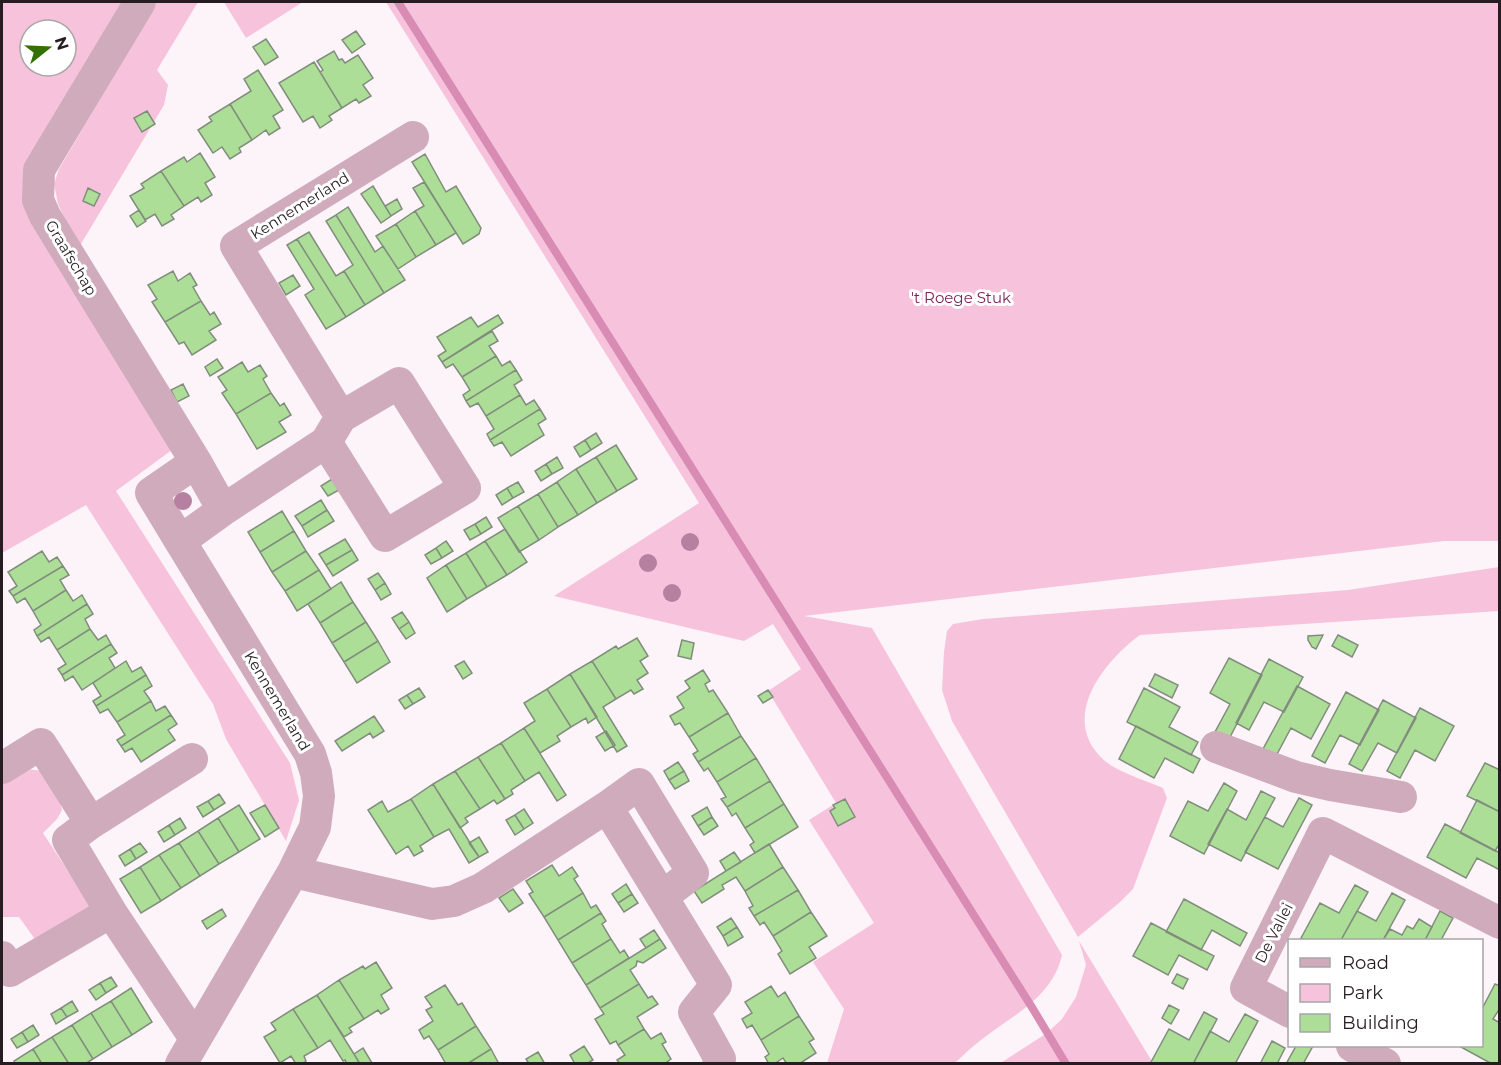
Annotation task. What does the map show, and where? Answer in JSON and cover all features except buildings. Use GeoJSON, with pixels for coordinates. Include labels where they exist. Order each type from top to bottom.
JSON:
{"type":"FeatureCollection","features":[{"type":"Feature","properties":{"kind":"street","name":"Graafschap"},"geometry":{"type":"LineString","coordinates":[[140,2],[39,170],[38,200],[45,216],[223,510]]}},
{"type":"Feature","properties":{"kind":"street","name":"Kennemerland"},"geometry":{"type":"LineString","coordinates":[[180,541],[333,430],[236,246],[412,136]]}},
{"type":"Feature","properties":{"kind":"street","name":"Kennemerland"},"geometry":{"type":"LineString","coordinates":[[187,1050],[293,872],[315,826],[319,796],[316,773],[310,754],[151,493],[196,462]]}},
{"type":"Feature","properties":{"kind":"street"},"geometry":{"type":"LineString","coordinates":[[2,768],[41,744],[91,823]]}},
{"type":"Feature","properties":{"kind":"street"},"geometry":{"type":"LineString","coordinates":[[1216,747],[1296,777],[1330,786],[1401,797]]}},
{"type":"Feature","properties":{"kind":"street","name":"Kennemerland"},"geometry":{"type":"LineString","coordinates":[[187,1050],[111,912],[68,840],[192,759]]}},
{"type":"Feature","properties":{"kind":"street"},"geometry":{"type":"LineString","coordinates":[[293,872],[432,904],[454,901],[483,888],[639,784],[693,873],[663,896],[716,985],[694,1012],[720,1059],[718,1064]]}},
{"type":"Feature","properties":{"kind":"street","name":"De Vallei"},"geometry":{"type":"LineString","coordinates":[[1288,1011],[1246,988],[1323,833],[1330,786]]}},
{"type":"Feature","properties":{"kind":"street"},"geometry":{"type":"LineString","coordinates":[[1323,833],[1500,923]]}},
{"type":"Feature","properties":{"kind":"street"},"geometry":{"type":"LineString","coordinates":[[2,957],[10,971],[111,912]]}},
{"type":"Feature","properties":{"kind":"street"},"geometry":{"type":"LineString","coordinates":[[1354,1047],[1385,1064]]}},
{"type":"Feature","properties":{"kind":"green space"},"geometry":{"type":"Polygon","coordinates":[[[2,2],[126,2],[35,162],[176,447],[116,491],[290,763],[299,800],[286,841],[226,739],[213,704],[86,505],[2,553],[2,2]]]}},
{"type":"Feature","properties":{"kind":"green space"},"geometry":{"type":"Polygon","coordinates":[[[157,2],[198,2],[157,70],[168,85],[164,105],[78,249],[58,204],[54,184],[59,169],[157,2]]]}},
{"type":"Feature","properties":{"kind":"green space"},"geometry":{"type":"Polygon","coordinates":[[[224,2],[303,2],[246,38],[224,2]]]}},
{"type":"Feature","properties":{"kind":"green space","name":"'t Roege Stuk"},"geometry":{"type":"Polygon","coordinates":[[[386,2],[1499,2],[1499,541],[1444,541],[804,616],[872,628],[1062,955],[1057,971],[1039,996],[988,1034],[955,1063],[827,1063],[844,1009],[813,962],[874,923],[809,820],[836,803],[768,691],[801,669],[773,624],[744,641],[554,596],[699,503],[386,2]]]}},
{"type":"Feature","properties":{"kind":"green space"},"geometry":{"type":"Polygon","coordinates":[[[1499,567],[1499,611],[1140,635],[1126,647],[1100,676],[1091,693],[1085,710],[1085,728],[1091,745],[1105,761],[1124,772],[1163,788],[1167,798],[1133,889],[1078,937],[952,721],[942,690],[947,631],[953,624],[983,619],[1348,590],[1499,567]]]}},
{"type":"Feature","properties":{"kind":"green space"},"geometry":{"type":"Polygon","coordinates":[[[27,769],[43,771],[57,790],[62,810],[57,819],[43,833],[93,909],[37,942],[19,917],[2,917],[2,784],[27,769]]]}},
{"type":"Feature","properties":{"kind":"green space"},"geometry":{"type":"Polygon","coordinates":[[[1079,941],[1153,1063],[999,1064],[1047,1033],[1062,1019],[1076,997],[1086,965],[1079,941]]]}},
{"type":"Feature","properties":{"kind":"waterway"},"geometry":{"type":"LineString","coordinates":[[398,2],[1066,1064]]}}]}
